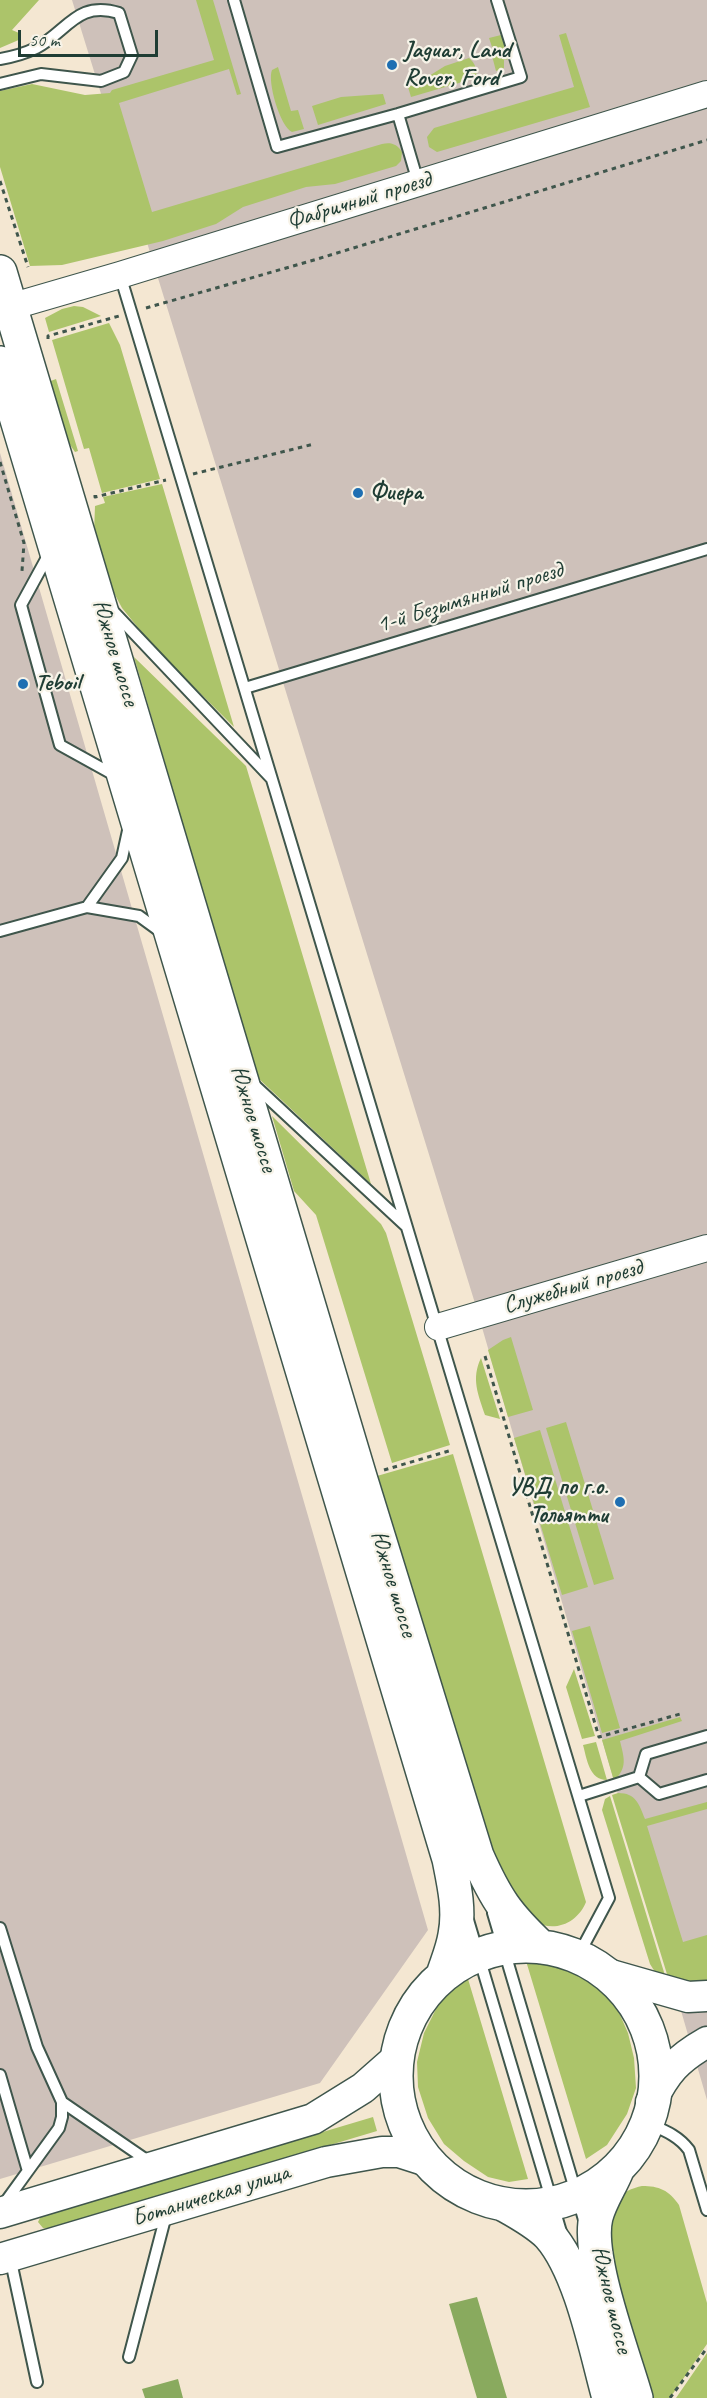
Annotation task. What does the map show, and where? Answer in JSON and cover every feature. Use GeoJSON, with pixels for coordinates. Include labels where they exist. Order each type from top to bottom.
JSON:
{"type":"FeatureCollection","features":[{"type":"Feature","properties":{"kind":"main road","name":"Южное шоссе"},"geometry":{"type":"LineString","coordinates":[[14,270],[10,307],[98,595],[238,1070],[463,1858],[456,1893],[455,1936],[444,1972]]}},
{"type":"Feature","properties":{"kind":"main road","name":"Южное шоссе"},"geometry":{"type":"LineString","coordinates":[[0,363],[171,939],[463,1858],[516,1924],[541,1947]]}},
{"type":"Feature","properties":{"kind":"main road"},"geometry":{"type":"LineString","coordinates":[[707,1996],[688,1997],[611,1975],[578,1956],[559,1950],[522,1946],[492,1953],[459,1963],[444,1972],[425,1993],[404,2033],[397,2058],[395,2084],[400,2110],[415,2147],[424,2160],[475,2193],[502,2203],[536,2206],[565,2200],[599,2184],[618,2169],[637,2144],[663,2077],[689,2053],[707,2042]]}},
{"type":"Feature","properties":{"kind":"main road"},"geometry":{"type":"LineString","coordinates":[[611,1975],[629,1996],[641,2017],[650,2041],[654,2065],[654,2085],[649,2113]]}},
{"type":"Feature","properties":{"kind":"main road","name":"Ботаническая улица"},"geometry":{"type":"LineString","coordinates":[[0,2211],[313,2119],[363,2088],[397,2058]]}},
{"type":"Feature","properties":{"kind":"main road","name":"Ботаническая улица"},"geometry":{"type":"LineString","coordinates":[[5,2258],[326,2162],[382,2152],[399,2152],[424,2160]]}},
{"type":"Feature","properties":{"kind":"main road","name":"Южное шоссе"},"geometry":{"type":"LineString","coordinates":[[609,2398],[585,2270],[594,2244],[596,2217],[618,2169]]}},
{"type":"Feature","properties":{"kind":"main road","name":"Южное шоссе"},"geometry":{"type":"LineString","coordinates":[[502,2203],[533,2222],[585,2270],[636,2398]]}},
{"type":"Feature","properties":{"kind":"main road"},"geometry":{"type":"LineString","coordinates":[[0,2223],[5,2258]]}},
{"type":"Feature","properties":{"kind":"street","name":"Фабричный проезд"},"geometry":{"type":"LineString","coordinates":[[10,307],[707,94]]}},
{"type":"Feature","properties":{"kind":"street","name":"Служебный проезд"},"geometry":{"type":"LineString","coordinates":[[438,1327],[707,1248]]}},
{"type":"Feature","properties":{"kind":"lane"},"geometry":{"type":"LineString","coordinates":[[234,0],[277,147],[521,77],[497,0]]}},
{"type":"Feature","properties":{"kind":"lane"},"geometry":{"type":"LineString","coordinates":[[0,59],[37,48],[79,14],[104,8],[119,13],[132,55],[124,72],[101,81],[41,74],[0,84]]}},
{"type":"Feature","properties":{"kind":"lane"},"geometry":{"type":"LineString","coordinates":[[398,114],[418,182]]}},
{"type":"Feature","properties":{"kind":"lane"},"geometry":{"type":"LineString","coordinates":[[120,275],[609,1898],[578,1956]]}},
{"type":"Feature","properties":{"kind":"lane"},"geometry":{"type":"LineString","coordinates":[[55,544],[21,605],[60,745],[129,795],[122,858],[87,907]]}},
{"type":"Feature","properties":{"kind":"lane","name":"1-й Безымянный проезд"},"geometry":{"type":"LineString","coordinates":[[245,688],[707,549]]}},
{"type":"Feature","properties":{"kind":"lane"},"geometry":{"type":"LineString","coordinates":[[98,595],[273,780]]}},
{"type":"Feature","properties":{"kind":"lane"},"geometry":{"type":"LineString","coordinates":[[0,931],[87,907],[139,916],[171,939]]}},
{"type":"Feature","properties":{"kind":"lane"},"geometry":{"type":"LineString","coordinates":[[238,1070],[406,1226]]}},
{"type":"Feature","properties":{"kind":"lane"},"geometry":{"type":"LineString","coordinates":[[639,1777],[646,1754],[707,1737]]}},
{"type":"Feature","properties":{"kind":"lane"},"geometry":{"type":"LineString","coordinates":[[579,1796],[639,1777]]}},
{"type":"Feature","properties":{"kind":"lane"},"geometry":{"type":"LineString","coordinates":[[639,1777],[659,1794],[707,1780]]}},
{"type":"Feature","properties":{"kind":"lane"},"geometry":{"type":"LineString","coordinates":[[463,1858],[585,2270]]}},
{"type":"Feature","properties":{"kind":"lane"},"geometry":{"type":"LineString","coordinates":[[463,1858],[585,2270]]}},
{"type":"Feature","properties":{"kind":"lane"},"geometry":{"type":"LineString","coordinates":[[0,1928],[37,2047],[62,2102],[59,2128],[0,2211]]}},
{"type":"Feature","properties":{"kind":"lane"},"geometry":{"type":"LineString","coordinates":[[0,2075],[28,2171]]}},
{"type":"Feature","properties":{"kind":"lane"},"geometry":{"type":"LineString","coordinates":[[62,2102],[155,2166]]}},
{"type":"Feature","properties":{"kind":"lane"},"geometry":{"type":"LineString","coordinates":[[649,2113],[689,2150],[707,2210]]}},
{"type":"Feature","properties":{"kind":"lane"},"geometry":{"type":"LineString","coordinates":[[129,2357],[167,2209]]}},
{"type":"Feature","properties":{"kind":"lane"},"geometry":{"type":"LineString","coordinates":[[5,2258],[37,2382]]}},
{"type":"Feature","properties":{"kind":"path"},"geometry":{"type":"LineString","coordinates":[[48,336],[315,261],[707,140]]}},
{"type":"Feature","properties":{"kind":"path"},"geometry":{"type":"LineString","coordinates":[[0,181],[14,270]]}},
{"type":"Feature","properties":{"kind":"path"},"geometry":{"type":"LineString","coordinates":[[95,497],[314,444]]}},
{"type":"Feature","properties":{"kind":"path"},"geometry":{"type":"LineString","coordinates":[[0,462],[24,543],[21,605]]}},
{"type":"Feature","properties":{"kind":"path"},"geometry":{"type":"LineString","coordinates":[[485,1356],[599,1737],[680,1714]]}},
{"type":"Feature","properties":{"kind":"path"},"geometry":{"type":"LineString","coordinates":[[376,1473],[452,1450]]}},
{"type":"Feature","properties":{"kind":"path"},"geometry":{"type":"LineString","coordinates":[[670,2398],[707,2348]]}},
{"type":"Feature","properties":{"kind":"shaded area"},"geometry":{"type":"Polygon","coordinates":[[[72,0],[707,0],[707,2100],[474,1300],[72,0]]]}},
{"type":"Feature","properties":{"kind":"shaded area"},"geometry":{"type":"Polygon","coordinates":[[[0,453],[428,1930],[320,2083],[0,2179],[0,453]]]}},
{"type":"Feature","properties":{"kind":"green space"},"geometry":{"type":"Polygon","coordinates":[[[0,0],[39,0],[12,30],[19,33],[18,38],[21,39],[0,48],[0,0]]]}},
{"type":"Feature","properties":{"kind":"green space"},"geometry":{"type":"Polygon","coordinates":[[[196,0],[213,0],[241,94],[237,95],[229,69],[119,103],[152,212],[382,144],[396,145],[402,152],[401,161],[396,166],[335,184],[306,187],[243,207],[216,224],[163,241],[62,265],[30,266],[0,167],[0,91],[32,84],[85,95],[110,93],[112,90],[214,60],[196,0]]]}},
{"type":"Feature","properties":{"kind":"green space"},"geometry":{"type":"Polygon","coordinates":[[[566,33],[590,107],[437,152],[429,147],[427,137],[434,128],[574,87],[559,35],[566,33]]]}},
{"type":"Feature","properties":{"kind":"green space"},"geometry":{"type":"Polygon","coordinates":[[[501,35],[509,59],[504,60],[504,68],[496,71],[489,38],[501,35]]]}},
{"type":"Feature","properties":{"kind":"green space"},"geometry":{"type":"Polygon","coordinates":[[[469,58],[476,67],[476,78],[411,97],[408,87],[445,66],[469,58]]]}},
{"type":"Feature","properties":{"kind":"green space"},"geometry":{"type":"Polygon","coordinates":[[[278,67],[291,111],[298,110],[304,129],[292,132],[287,128],[279,113],[271,84],[272,70],[278,67]]]}},
{"type":"Feature","properties":{"kind":"green space"},"geometry":{"type":"Polygon","coordinates":[[[383,94],[386,104],[318,125],[312,106],[341,97],[383,94]]]}},
{"type":"Feature","properties":{"kind":"green space"},"geometry":{"type":"Polygon","coordinates":[[[74,306],[83,307],[101,316],[49,332],[45,318],[62,309],[74,306]]]}},
{"type":"Feature","properties":{"kind":"green space"},"geometry":{"type":"Polygon","coordinates":[[[109,323],[120,345],[160,479],[102,493],[89,448],[84,449],[52,340],[109,323]]]}},
{"type":"Feature","properties":{"kind":"green space"},"geometry":{"type":"Polygon","coordinates":[[[56,379],[78,451],[75,452],[64,436],[48,382],[56,379]]]}},
{"type":"Feature","properties":{"kind":"green space"},"geometry":{"type":"Polygon","coordinates":[[[162,484],[234,727],[153,646],[122,608],[113,591],[94,533],[95,506],[105,503],[103,497],[162,484]]]}},
{"type":"Feature","properties":{"kind":"green space"},"geometry":{"type":"Polygon","coordinates":[[[134,657],[246,766],[371,1184],[257,1077],[134,657]]]}},
{"type":"Feature","properties":{"kind":"green space"},"geometry":{"type":"Polygon","coordinates":[[[272,1116],[381,1224],[386,1233],[450,1445],[392,1463],[316,1215],[294,1191],[272,1116]]]}},
{"type":"Feature","properties":{"kind":"green space"},"geometry":{"type":"Polygon","coordinates":[[[511,1337],[533,1410],[508,1417],[488,1350],[511,1337]]]}},
{"type":"Feature","properties":{"kind":"green space"},"geometry":{"type":"Polygon","coordinates":[[[481,1358],[500,1419],[485,1415],[480,1400],[476,1373],[481,1358]]]}},
{"type":"Feature","properties":{"kind":"green space"},"geometry":{"type":"Polygon","coordinates":[[[566,1422],[614,1579],[594,1585],[546,1428],[566,1422]]]}},
{"type":"Feature","properties":{"kind":"green space"},"geometry":{"type":"Polygon","coordinates":[[[540,1430],[588,1587],[562,1595],[514,1438],[540,1430]]]}},
{"type":"Feature","properties":{"kind":"green space"},"geometry":{"type":"Polygon","coordinates":[[[453,1454],[586,1902],[578,1915],[558,1926],[535,1922],[505,1898],[377,1476],[453,1454]]]}},
{"type":"Feature","properties":{"kind":"green space"},"geometry":{"type":"Polygon","coordinates":[[[590,1626],[620,1728],[602,1733],[572,1631],[590,1626]]]}},
{"type":"Feature","properties":{"kind":"green space"},"geometry":{"type":"Polygon","coordinates":[[[574,1669],[595,1736],[582,1739],[566,1687],[574,1669]]]}},
{"type":"Feature","properties":{"kind":"green space"},"geometry":{"type":"Polygon","coordinates":[[[680,1717],[682,1721],[620,1741],[624,1757],[623,1767],[614,1781],[602,1740],[680,1717]]]}},
{"type":"Feature","properties":{"kind":"green space"},"geometry":{"type":"Polygon","coordinates":[[[596,1742],[607,1780],[593,1773],[586,1756],[583,1745],[596,1742]]]}},
{"type":"Feature","properties":{"kind":"green space"},"geometry":{"type":"Polygon","coordinates":[[[618,1793],[633,1797],[639,1804],[645,1819],[707,1802],[707,1809],[647,1826],[683,1942],[707,1935],[707,1992],[670,1984],[612,1795],[618,1793]]]}},
{"type":"Feature","properties":{"kind":"green space"},"geometry":{"type":"Polygon","coordinates":[[[610,1796],[667,1982],[655,1972],[650,1964],[602,1810],[605,1799],[610,1796]]]}},
{"type":"Feature","properties":{"kind":"green space"},"geometry":{"type":"Polygon","coordinates":[[[555,1960],[580,1971],[601,1988],[617,2008],[628,2033],[634,2058],[636,2088],[627,2114],[607,2145],[586,2159],[526,1961],[555,1960]]]}},
{"type":"Feature","properties":{"kind":"green space"},"geometry":{"type":"Polygon","coordinates":[[[468,1979],[528,2179],[509,2182],[488,2177],[464,2161],[444,2144],[428,2118],[418,2087],[417,2062],[424,2033],[438,2005],[452,1988],[468,1979]]]}},
{"type":"Feature","properties":{"kind":"green space"},"geometry":{"type":"Polygon","coordinates":[[[373,2117],[377,2131],[49,2229],[43,2228],[38,2222],[45,2215],[373,2117]]]}},
{"type":"Feature","properties":{"kind":"green space"},"geometry":{"type":"Polygon","coordinates":[[[642,2186],[663,2190],[679,2205],[707,2303],[707,2344],[670,2398],[652,2398],[621,2298],[610,2243],[610,2220],[615,2202],[624,2193],[642,2186]]]}},
{"type":"Feature","properties":{"kind":"green space"},"geometry":{"type":"Polygon","coordinates":[[[477,2297],[507,2398],[477,2398],[449,2304],[477,2297]]]}},
{"type":"Feature","properties":{"kind":"green space"},"geometry":{"type":"Polygon","coordinates":[[[707,2353],[707,2398],[676,2398],[707,2353]]]}},
{"type":"Feature","properties":{"kind":"green space"},"geometry":{"type":"Polygon","coordinates":[[[178,2379],[183,2398],[145,2398],[142,2389],[178,2379]]]}},
{"type":"Feature","properties":{"kind":"place","name":"Jaguar, Land Rover, Ford"},"geometry":{"type":"Point","coordinates":[392,65]}},
{"type":"Feature","properties":{"kind":"place","name":"Фиера"},"geometry":{"type":"Point","coordinates":[358,493]}},
{"type":"Feature","properties":{"kind":"place","name":"Teboil"},"geometry":{"type":"Point","coordinates":[23,684]}},
{"type":"Feature","properties":{"kind":"place","name":"УВД по г.о. Тольятти"},"geometry":{"type":"Point","coordinates":[620,1502]}}]}
